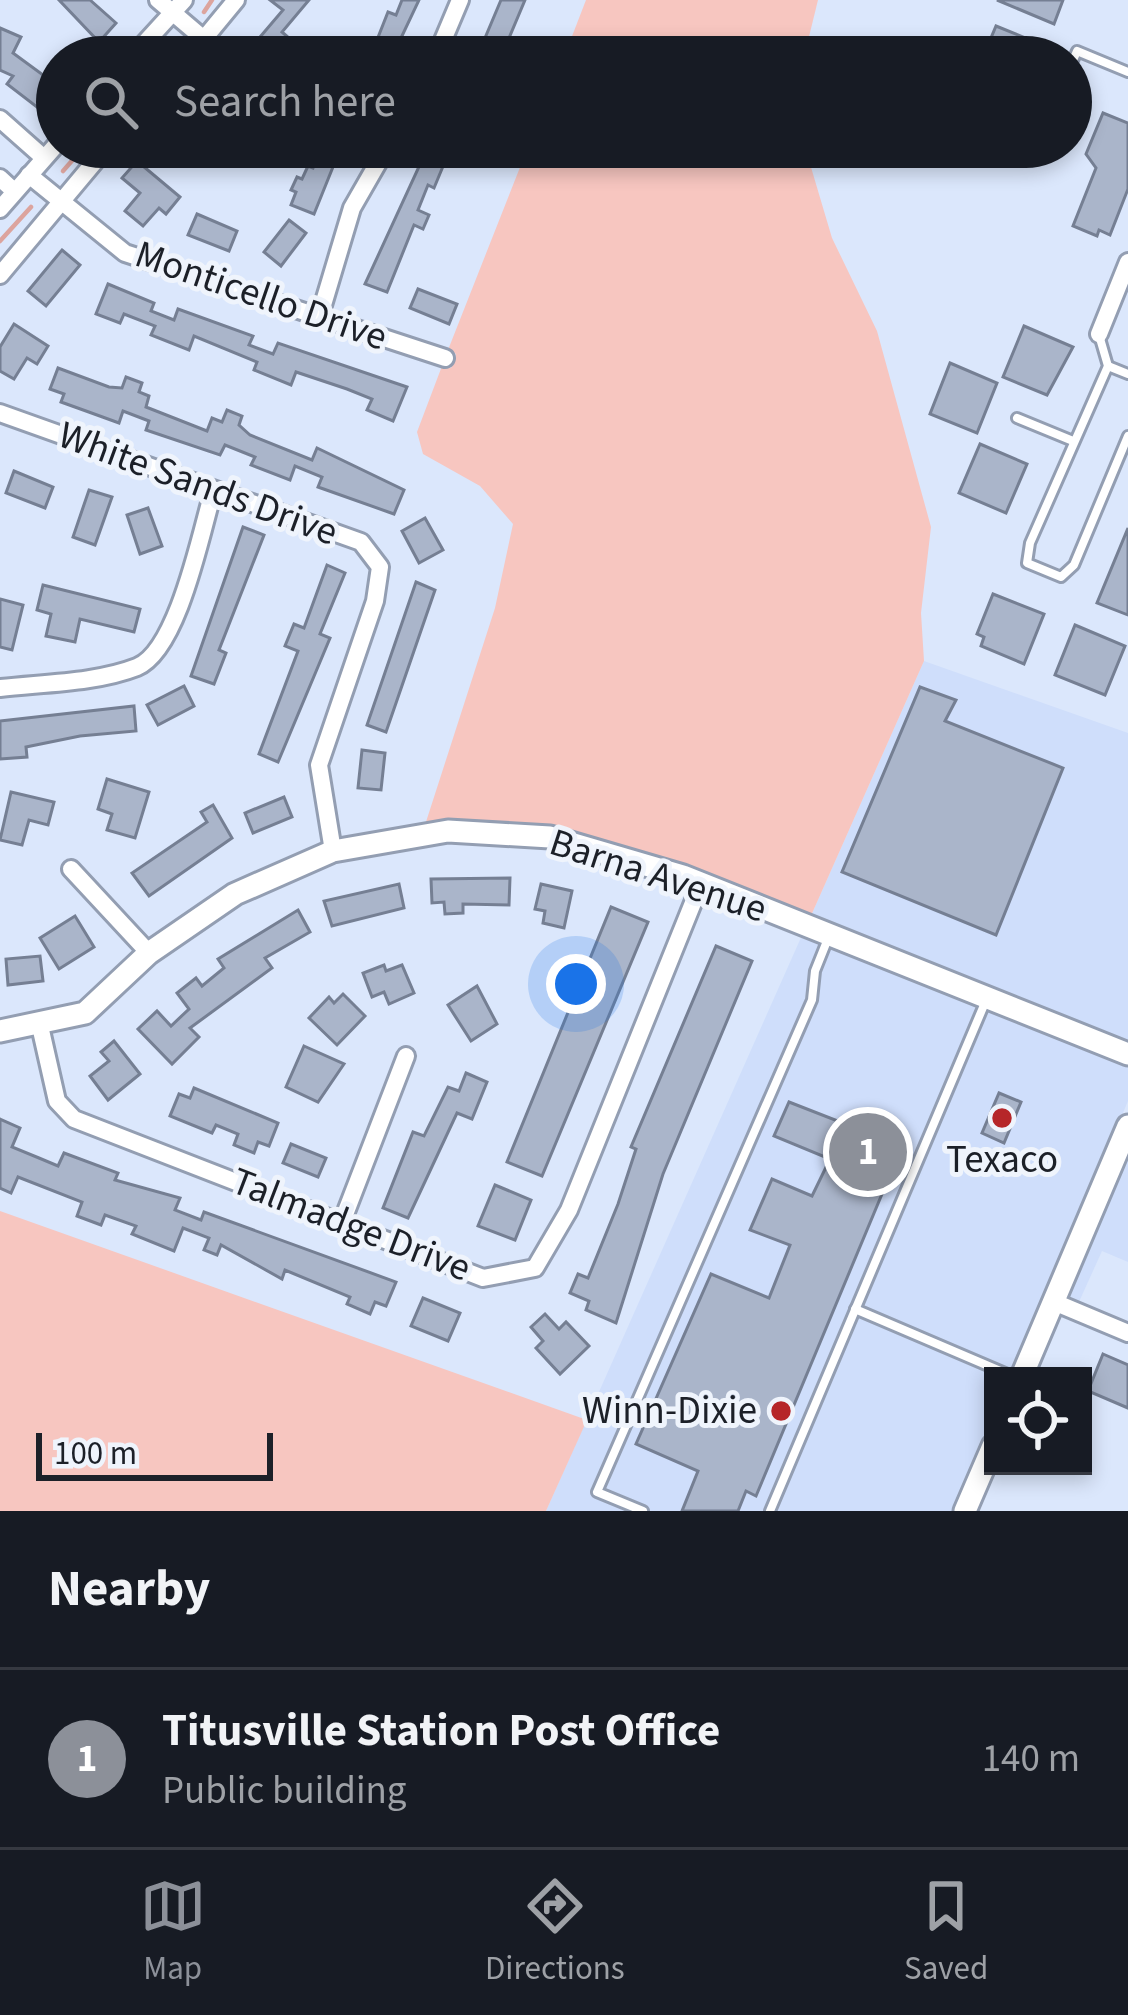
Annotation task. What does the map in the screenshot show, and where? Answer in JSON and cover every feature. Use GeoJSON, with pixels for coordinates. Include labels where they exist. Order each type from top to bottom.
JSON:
{"type":"FeatureCollection","features":[{"type":"Feature","properties":{"kind":"street"},"geometry":{"type":"LineString","coordinates":[[158,0],[179,7],[202,36]]}},
{"type":"Feature","properties":{"kind":"street"},"geometry":{"type":"LineString","coordinates":[[208,36],[236,0]]}},
{"type":"Feature","properties":{"kind":"street"},"geometry":{"type":"LineString","coordinates":[[445,36],[460,0]]}},
{"type":"Feature","properties":{"kind":"street"},"geometry":{"type":"LineString","coordinates":[[152,36],[179,7]]}},
{"type":"Feature","properties":{"kind":"street"},"geometry":{"type":"LineString","coordinates":[[0,119],[36,142]]}},
{"type":"Feature","properties":{"kind":"street"},"geometry":{"type":"LineString","coordinates":[[0,208],[7,184],[36,167]]}},
{"type":"Feature","properties":{"kind":"street"},"geometry":{"type":"LineString","coordinates":[[0,274],[88,168]]}},
{"type":"Feature","properties":{"kind":"street"},"geometry":{"type":"LineString","coordinates":[[320,315],[352,208],[375,168]]}},
{"type":"Feature","properties":{"kind":"street","name":"Monticello Drive"},"geometry":{"type":"LineString","coordinates":[[29,175],[125,253],[445,358]]}},
{"type":"Feature","properties":{"kind":"street"},"geometry":{"type":"LineString","coordinates":[[1099,334],[1128,262]]}},
{"type":"Feature","properties":{"kind":"street","name":"White Sands Drive"},"geometry":{"type":"LineString","coordinates":[[0,412],[361,542],[380,567],[374,602],[319,765],[333,851]]}},
{"type":"Feature","properties":{"kind":"street"},"geometry":{"type":"LineString","coordinates":[[0,688],[142,665],[172,627],[213,492]]}},
{"type":"Feature","properties":{"kind":"street","name":"Barna Avenue"},"geometry":{"type":"LineString","coordinates":[[0,1031],[40,1026],[85,1012],[149,953],[236,894],[333,851],[448,832],[550,837],[700,884],[1128,1054]]}},
{"type":"Feature","properties":{"kind":"street"},"geometry":{"type":"LineString","coordinates":[[71,869],[149,953]]}},
{"type":"Feature","properties":{"kind":"street","name":"Talmadge Drive"},"geometry":{"type":"LineString","coordinates":[[40,1026],[57,1101],[74,1119],[483,1278],[535,1268],[569,1210],[700,884]]}},
{"type":"Feature","properties":{"kind":"street"},"geometry":{"type":"LineString","coordinates":[[341,1222],[406,1056]]}},
{"type":"Feature","properties":{"kind":"street"},"geometry":{"type":"LineString","coordinates":[[1026,1367],[1128,1126]]}},
{"type":"Feature","properties":{"kind":"street"},"geometry":{"type":"LineString","coordinates":[[1054,1302],[1128,1333]]}},
{"type":"Feature","properties":{"kind":"street"},"geometry":{"type":"LineString","coordinates":[[965,1511],[984,1467]]}},
{"type":"Feature","properties":{"kind":"lane"},"geometry":{"type":"LineString","coordinates":[[1092,57],[1128,72]]}},
{"type":"Feature","properties":{"kind":"lane"},"geometry":{"type":"LineString","coordinates":[[1099,334],[1108,366],[1030,543],[1028,562],[1061,577],[1074,565],[1128,436]]}},
{"type":"Feature","properties":{"kind":"lane"},"geometry":{"type":"LineString","coordinates":[[1108,366],[1128,374]]}},
{"type":"Feature","properties":{"kind":"lane"},"geometry":{"type":"LineString","coordinates":[[1017,418],[1073,441]]}},
{"type":"Feature","properties":{"kind":"lane"},"geometry":{"type":"LineString","coordinates":[[643,1511],[597,1492],[812,1000],[815,971],[829,934]]}},
{"type":"Feature","properties":{"kind":"lane"},"geometry":{"type":"LineString","coordinates":[[770,1511],[988,997]]}},
{"type":"Feature","properties":{"kind":"lane"},"geometry":{"type":"LineString","coordinates":[[855,1309],[991,1367]]}},
{"type":"Feature","properties":{"kind":"shaded area"},"geometry":{"type":"Polygon","coordinates":[[[586,0],[818,0],[809,36],[572,36],[586,0]]]}},
{"type":"Feature","properties":{"kind":"shaded area"},"geometry":{"type":"Polygon","coordinates":[[[520,168],[811,168],[832,238],[877,331],[931,527],[921,613],[924,661],[810,918],[596,839],[552,829],[425,825],[495,608],[513,524],[480,486],[423,454],[417,432],[442,366],[451,368],[456,354],[448,350],[520,168]]]}},
{"type":"Feature","properties":{"kind":"shaded area"},"geometry":{"type":"Polygon","coordinates":[[[924,661],[1128,733],[1128,1045],[810,918],[924,661]]]}},
{"type":"Feature","properties":{"kind":"shaded area"},"geometry":{"type":"Polygon","coordinates":[[[803,933],[1128,1063],[1128,1101],[1016,1367],[984,1367],[984,1443],[955,1511],[546,1511],[803,933]]]}},
{"type":"Feature","properties":{"kind":"shaded area"},"geometry":{"type":"Polygon","coordinates":[[[1128,1149],[1128,1262],[1102,1251],[1078,1304],[1065,1298],[1128,1149]]]}},
{"type":"Feature","properties":{"kind":"shaded area"},"geometry":{"type":"Polygon","coordinates":[[[0,1211],[587,1420],[546,1511],[0,1511],[0,1211]]]}},
{"type":"Feature","properties":{"kind":"building"},"geometry":{"type":"Polygon","coordinates":[[[59,0],[90,0],[116,23],[104,36],[93,36],[59,0]]]}},
{"type":"Feature","properties":{"kind":"building"},"geometry":{"type":"Polygon","coordinates":[[[270,0],[309,0],[282,32],[287,36],[261,36],[283,10],[270,0]]]}},
{"type":"Feature","properties":{"kind":"building"},"geometry":{"type":"Polygon","coordinates":[[[402,0],[419,0],[402,36],[379,36],[388,12],[396,15],[402,0]]]}},
{"type":"Feature","properties":{"kind":"building"},"geometry":{"type":"Polygon","coordinates":[[[501,0],[525,0],[510,36],[486,36],[501,0]]]}},
{"type":"Feature","properties":{"kind":"building"},"geometry":{"type":"Polygon","coordinates":[[[997,0],[1063,0],[1054,24],[997,0]]]}},
{"type":"Feature","properties":{"kind":"building"},"geometry":{"type":"Polygon","coordinates":[[[996,26],[1020,36],[992,36],[996,26]]]}},
{"type":"Feature","properties":{"kind":"building"},"geometry":{"type":"Polygon","coordinates":[[[0,28],[21,37],[13,53],[36,70],[36,106],[7,84],[13,76],[0,70],[0,28]]]}},
{"type":"Feature","properties":{"kind":"building"},"geometry":{"type":"Polygon","coordinates":[[[1103,113],[1128,123],[1128,189],[1110,235],[1099,230],[1097,236],[1073,226],[1096,168],[1092,140],[1103,113]]]}},
{"type":"Feature","properties":{"kind":"building"},"geometry":{"type":"Polygon","coordinates":[[[131,168],[145,168],[180,197],[166,214],[159,208],[143,226],[125,211],[140,193],[122,178],[131,168]]]}},
{"type":"Feature","properties":{"kind":"building"},"geometry":{"type":"Polygon","coordinates":[[[307,168],[333,168],[314,214],[291,205],[296,192],[291,190],[297,177],[302,179],[307,168]]]}},
{"type":"Feature","properties":{"kind":"building"},"geometry":{"type":"Polygon","coordinates":[[[418,168],[442,168],[434,188],[428,185],[418,210],[429,215],[423,229],[414,225],[387,292],[365,284],[418,168]]]}},
{"type":"Feature","properties":{"kind":"building"},"geometry":{"type":"Polygon","coordinates":[[[197,214],[237,231],[229,251],[188,235],[197,214]]]}},
{"type":"Feature","properties":{"kind":"building"},"geometry":{"type":"Polygon","coordinates":[[[289,220],[306,233],[281,266],[264,252],[289,220]]]}},
{"type":"Feature","properties":{"kind":"building"},"geometry":{"type":"Polygon","coordinates":[[[62,250],[80,265],[46,306],[28,291],[62,250]]]}},
{"type":"Feature","properties":{"kind":"building"},"geometry":{"type":"Polygon","coordinates":[[[108,284],[154,303],[151,311],[174,320],[178,309],[253,336],[249,345],[273,354],[278,343],[407,387],[393,421],[367,410],[372,399],[347,389],[296,372],[291,385],[254,370],[257,362],[194,336],[189,350],[151,335],[155,326],[124,314],[120,323],[96,314],[108,284]]]}},
{"type":"Feature","properties":{"kind":"building"},"geometry":{"type":"Polygon","coordinates":[[[418,289],[457,304],[449,324],[410,308],[418,289]]]}},
{"type":"Feature","properties":{"kind":"building"},"geometry":{"type":"Polygon","coordinates":[[[14,324],[48,346],[37,364],[27,358],[14,379],[0,371],[0,347],[14,324]]]}},
{"type":"Feature","properties":{"kind":"building"},"geometry":{"type":"Polygon","coordinates":[[[1024,326],[1073,347],[1047,395],[1003,377],[1024,326]]]}},
{"type":"Feature","properties":{"kind":"building"},"geometry":{"type":"Polygon","coordinates":[[[950,363],[997,383],[977,433],[930,414],[950,363]]]}},
{"type":"Feature","properties":{"kind":"building"},"geometry":{"type":"Polygon","coordinates":[[[58,368],[109,387],[122,388],[126,377],[142,383],[139,392],[149,396],[146,407],[207,431],[212,418],[222,422],[227,410],[242,416],[239,425],[250,435],[312,460],[317,448],[404,490],[394,514],[318,487],[322,477],[295,466],[290,480],[251,465],[255,457],[225,445],[220,455],[146,430],[149,421],[123,411],[119,423],[61,402],[64,394],[50,389],[58,368]]]}},
{"type":"Feature","properties":{"kind":"building"},"geometry":{"type":"Polygon","coordinates":[[[980,444],[1027,464],[1006,513],[959,493],[980,444]]]}},
{"type":"Feature","properties":{"kind":"building"},"geometry":{"type":"Polygon","coordinates":[[[14,471],[53,487],[45,508],[6,493],[14,471]]]}},
{"type":"Feature","properties":{"kind":"building"},"geometry":{"type":"Polygon","coordinates":[[[89,490],[112,497],[95,545],[73,537],[89,490]]]}},
{"type":"Feature","properties":{"kind":"building"},"geometry":{"type":"Polygon","coordinates":[[[148,508],[162,546],[140,554],[127,515],[148,508]]]}},
{"type":"Feature","properties":{"kind":"building"},"geometry":{"type":"Polygon","coordinates":[[[425,518],[443,550],[419,563],[402,531],[425,518]]]}},
{"type":"Feature","properties":{"kind":"building"},"geometry":{"type":"Polygon","coordinates":[[[243,527],[264,535],[219,650],[226,653],[214,684],[191,676],[243,527]]]}},
{"type":"Feature","properties":{"kind":"building"},"geometry":{"type":"Polygon","coordinates":[[[1128,528],[1128,615],[1097,603],[1128,528]]]}},
{"type":"Feature","properties":{"kind":"building"},"geometry":{"type":"Polygon","coordinates":[[[327,565],[345,573],[320,634],[330,638],[278,762],[259,754],[298,651],[285,646],[294,624],[304,628],[327,565]]]}},
{"type":"Feature","properties":{"kind":"building"},"geometry":{"type":"Polygon","coordinates":[[[416,582],[435,590],[386,732],[367,725],[416,582]]]}},
{"type":"Feature","properties":{"kind":"building"},"geometry":{"type":"Polygon","coordinates":[[[43,585],[140,609],[134,632],[80,619],[75,642],[46,636],[51,614],[37,610],[43,585]]]}},
{"type":"Feature","properties":{"kind":"building"},"geometry":{"type":"Polygon","coordinates":[[[993,594],[1044,614],[1024,664],[981,646],[984,637],[977,634],[993,594]]]}},
{"type":"Feature","properties":{"kind":"building"},"geometry":{"type":"Polygon","coordinates":[[[0,599],[23,605],[12,650],[0,647],[0,599]]]}},
{"type":"Feature","properties":{"kind":"building"},"geometry":{"type":"Polygon","coordinates":[[[1075,625],[1125,646],[1105,695],[1055,675],[1075,625]]]}},
{"type":"Feature","properties":{"kind":"building"},"geometry":{"type":"Polygon","coordinates":[[[184,686],[194,706],[158,725],[147,705],[184,686]]]}},
{"type":"Feature","properties":{"kind":"building"},"geometry":{"type":"Polygon","coordinates":[[[920,687],[956,700],[945,721],[1063,768],[996,935],[842,872],[920,687]]]}},
{"type":"Feature","properties":{"kind":"building"},"geometry":{"type":"Polygon","coordinates":[[[134,706],[136,731],[26,747],[27,757],[0,759],[0,721],[134,706]]]}},
{"type":"Feature","properties":{"kind":"building"},"geometry":{"type":"Polygon","coordinates":[[[362,750],[385,753],[381,790],[358,788],[362,750]]]}},
{"type":"Feature","properties":{"kind":"building"},"geometry":{"type":"Polygon","coordinates":[[[107,779],[149,792],[135,838],[107,830],[112,814],[98,809],[107,779]]]}},
{"type":"Feature","properties":{"kind":"building"},"geometry":{"type":"Polygon","coordinates":[[[11,792],[54,802],[48,825],[29,820],[22,845],[0,840],[11,792]]]}},
{"type":"Feature","properties":{"kind":"building"},"geometry":{"type":"Polygon","coordinates":[[[284,797],[292,817],[253,833],[245,813],[284,797]]]}},
{"type":"Feature","properties":{"kind":"building"},"geometry":{"type":"Polygon","coordinates":[[[213,805],[232,838],[149,896],[132,873],[207,822],[201,812],[213,805]]]}},
{"type":"Feature","properties":{"kind":"building"},"geometry":{"type":"Polygon","coordinates":[[[510,878],[509,905],[463,904],[463,913],[445,914],[444,902],[432,903],[431,879],[510,878]]]}},
{"type":"Feature","properties":{"kind":"building"},"geometry":{"type":"Polygon","coordinates":[[[399,884],[404,908],[332,926],[324,901],[399,884]]]}},
{"type":"Feature","properties":{"kind":"building"},"geometry":{"type":"Polygon","coordinates":[[[541,884],[572,891],[564,928],[543,923],[545,911],[535,909],[541,884]]]}},
{"type":"Feature","properties":{"kind":"building"},"geometry":{"type":"Polygon","coordinates":[[[611,907],[648,922],[542,1176],[507,1162],[611,907]]]}},
{"type":"Feature","properties":{"kind":"building"},"geometry":{"type":"Polygon","coordinates":[[[298,910],[310,932],[265,958],[272,968],[190,1028],[199,1037],[172,1064],[138,1029],[157,1011],[171,1026],[189,1009],[177,993],[196,978],[202,986],[224,968],[218,959],[298,910]]]}},
{"type":"Feature","properties":{"kind":"building"},"geometry":{"type":"Polygon","coordinates":[[[75,916],[94,947],[59,969],[40,938],[75,916]]]}},
{"type":"Feature","properties":{"kind":"building"},"geometry":{"type":"Polygon","coordinates":[[[716,946],[752,961],[663,1174],[616,1323],[586,1310],[589,1301],[570,1293],[578,1274],[588,1278],[618,1204],[636,1149],[631,1147],[716,946]]]}},
{"type":"Feature","properties":{"kind":"building"},"geometry":{"type":"Polygon","coordinates":[[[40,956],[43,981],[8,985],[6,959],[40,956]]]}},
{"type":"Feature","properties":{"kind":"building"},"geometry":{"type":"Polygon","coordinates":[[[384,965],[386,971],[402,965],[414,993],[389,1004],[384,992],[372,997],[363,973],[384,965]]]}},
{"type":"Feature","properties":{"kind":"building"},"geometry":{"type":"Polygon","coordinates":[[[477,986],[497,1024],[471,1041],[448,1005],[477,986]]]}},
{"type":"Feature","properties":{"kind":"building"},"geometry":{"type":"Polygon","coordinates":[[[343,994],[365,1016],[337,1045],[309,1018],[329,997],[334,1003],[343,994]]]}},
{"type":"Feature","properties":{"kind":"building"},"geometry":{"type":"Polygon","coordinates":[[[114,1041],[140,1074],[108,1100],[90,1076],[109,1061],[101,1052],[114,1041]]]}},
{"type":"Feature","properties":{"kind":"building"},"geometry":{"type":"Polygon","coordinates":[[[304,1046],[344,1064],[318,1102],[286,1087],[304,1046]]]}},
{"type":"Feature","properties":{"kind":"building"},"geometry":{"type":"Polygon","coordinates":[[[466,1073],[487,1082],[472,1119],[457,1113],[408,1218],[383,1208],[413,1132],[424,1136],[448,1087],[459,1091],[466,1073]]]}},
{"type":"Feature","properties":{"kind":"building"},"geometry":{"type":"Polygon","coordinates":[[[194,1088],[278,1123],[269,1146],[258,1142],[254,1153],[234,1145],[238,1134],[216,1125],[212,1133],[170,1116],[179,1094],[190,1098],[194,1088]]]}},
{"type":"Feature","properties":{"kind":"building","name":"Texaco"},"geometry":{"type":"Polygon","coordinates":[[[999,1093],[1021,1102],[1004,1143],[982,1133],[999,1093]]]}},
{"type":"Feature","properties":{"kind":"building"},"geometry":{"type":"Polygon","coordinates":[[[789,1102],[902,1146],[756,1496],[746,1491],[738,1511],[682,1511],[698,1471],[636,1444],[711,1274],[769,1298],[790,1245],[750,1230],[772,1179],[812,1196],[830,1159],[774,1136],[789,1102]]]}},
{"type":"Feature","properties":{"kind":"building"},"geometry":{"type":"Polygon","coordinates":[[[0,1119],[20,1128],[12,1147],[58,1166],[64,1153],[118,1173],[115,1180],[180,1198],[175,1210],[201,1220],[204,1212],[396,1282],[386,1306],[375,1302],[370,1314],[347,1304],[350,1297],[285,1270],[282,1279],[221,1245],[217,1255],[204,1250],[209,1238],[183,1228],[174,1251],[132,1234],[136,1226],[105,1215],[101,1225],[77,1216],[82,1202],[18,1177],[11,1193],[0,1188],[0,1119]]]}},
{"type":"Feature","properties":{"kind":"building"},"geometry":{"type":"Polygon","coordinates":[[[291,1144],[326,1158],[318,1177],[283,1163],[291,1144]]]}},
{"type":"Feature","properties":{"kind":"building"},"geometry":{"type":"Polygon","coordinates":[[[495,1185],[531,1200],[515,1240],[478,1226],[495,1185]]]}},
{"type":"Feature","properties":{"kind":"building"},"geometry":{"type":"Polygon","coordinates":[[[423,1298],[460,1313],[448,1341],[411,1326],[423,1298]]]}},
{"type":"Feature","properties":{"kind":"building"},"geometry":{"type":"Polygon","coordinates":[[[545,1314],[559,1329],[566,1322],[589,1346],[560,1374],[536,1348],[543,1341],[531,1327],[545,1314]]]}},
{"type":"Feature","properties":{"kind":"building"},"geometry":{"type":"Polygon","coordinates":[[[1103,1354],[1128,1365],[1128,1408],[1092,1393],[1103,1354]]]}},
{"type":"Feature","properties":{"kind":"waterway"},"geometry":{"type":"LineString","coordinates":[[204,12],[212,0]]}},
{"type":"Feature","properties":{"kind":"waterway"},"geometry":{"type":"LineString","coordinates":[[0,241],[31,207]]}},
{"type":"Feature","properties":{"kind":"place","name":"Texaco"},"geometry":{"type":"Point","coordinates":[1002,1118]}},
{"type":"Feature","properties":{"kind":"place","name":"Titusville Station Post Office"},"geometry":{"type":"Point","coordinates":[868,1152]}},
{"type":"Feature","properties":{"kind":"place","name":"Winn-Dixie"},"geometry":{"type":"Point","coordinates":[781,1411]}}]}
